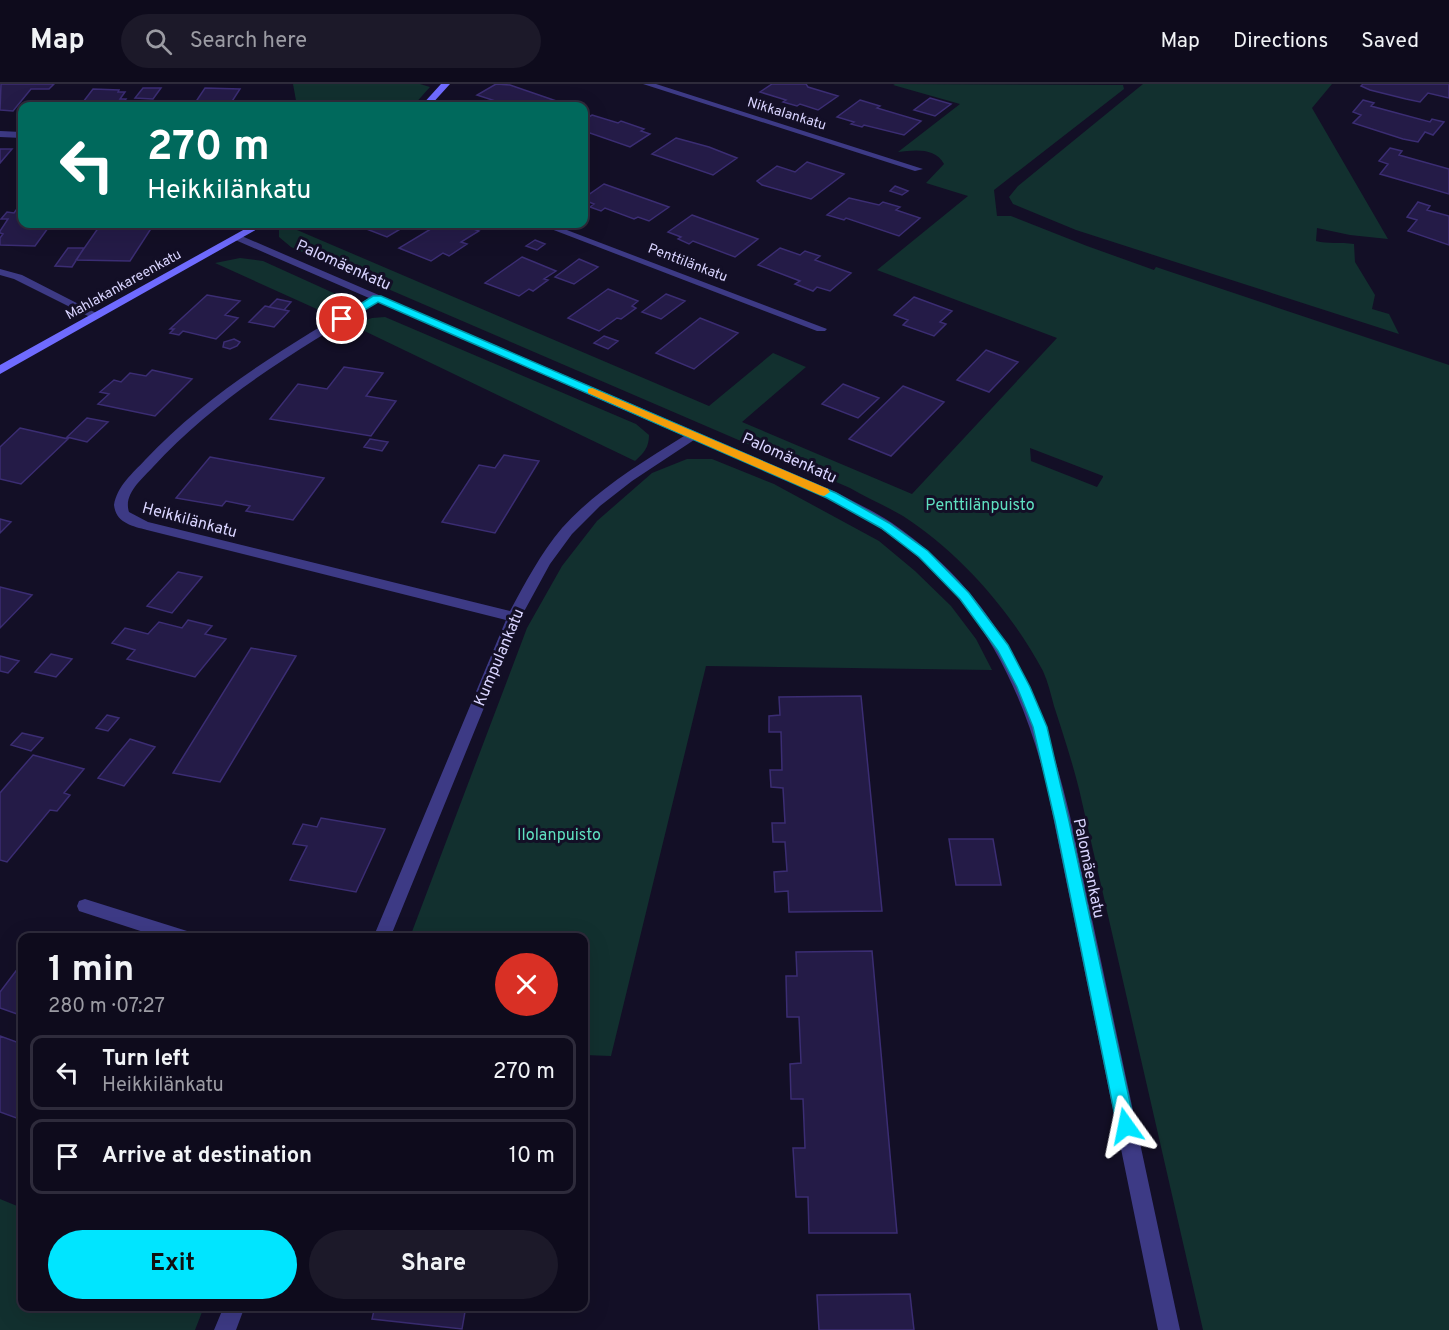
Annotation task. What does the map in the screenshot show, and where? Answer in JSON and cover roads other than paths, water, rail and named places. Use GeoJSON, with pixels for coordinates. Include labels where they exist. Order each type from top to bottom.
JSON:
{"type":"FeatureCollection","features":[{"type":"Feature","properties":{"kind":"street"},"geometry":{"type":"LineString","coordinates":[[429,102],[446,84]]}},
{"type":"Feature","properties":{"kind":"street","name":"Nikkalankatu"},"geometry":{"type":"LineString","coordinates":[[647,84],[918,168]]}},
{"type":"Feature","properties":{"kind":"street"},"geometry":{"type":"LineString","coordinates":[[0,134],[18,135]]}},
{"type":"Feature","properties":{"kind":"street","name":"Mahlakankareenkatu"},"geometry":{"type":"LineString","coordinates":[[0,370],[254,228]]}},
{"type":"Feature","properties":{"kind":"street","name":"Penttilänkatu"},"geometry":{"type":"LineString","coordinates":[[554,228],[821,329]]}},
{"type":"Feature","properties":{"kind":"street","name":"Palomäenkatu"},"geometry":{"type":"LineString","coordinates":[[237,237],[831,495],[885,525],[923,554],[964,596],[1003,649],[1040,727],[1062,821],[1169,1330]]}},
{"type":"Feature","properties":{"kind":"street"},"geometry":{"type":"LineString","coordinates":[[0,272],[18,277],[96,316]]}},
{"type":"Feature","properties":{"kind":"street","name":"Heikkilänkatu"},"geometry":{"type":"LineString","coordinates":[[377,298],[279,357],[202,412],[150,461],[131,484],[121,501],[121,511],[128,520],[147,526],[514,617]]}},
{"type":"Feature","properties":{"kind":"street","name":"Kumpulankatu"},"geometry":{"type":"LineString","coordinates":[[383,933],[514,617],[542,567],[574,524],[614,487],[694,435]]}},
{"type":"Feature","properties":{"kind":"street"},"geometry":{"type":"LineString","coordinates":[[85,906],[171,933]]}},
{"type":"Feature","properties":{"kind":"street"},"geometry":{"type":"LineString","coordinates":[[225,1330],[233,1311]]}},
{"type":"Feature","properties":{"kind":"park label","name":"Penttilänpuisto"},"geometry":{"type":"Point","coordinates":[980,504]}},
{"type":"Feature","properties":{"kind":"park label","name":"Ilolanpuisto"},"geometry":{"type":"Point","coordinates":[559,834]}}]}
